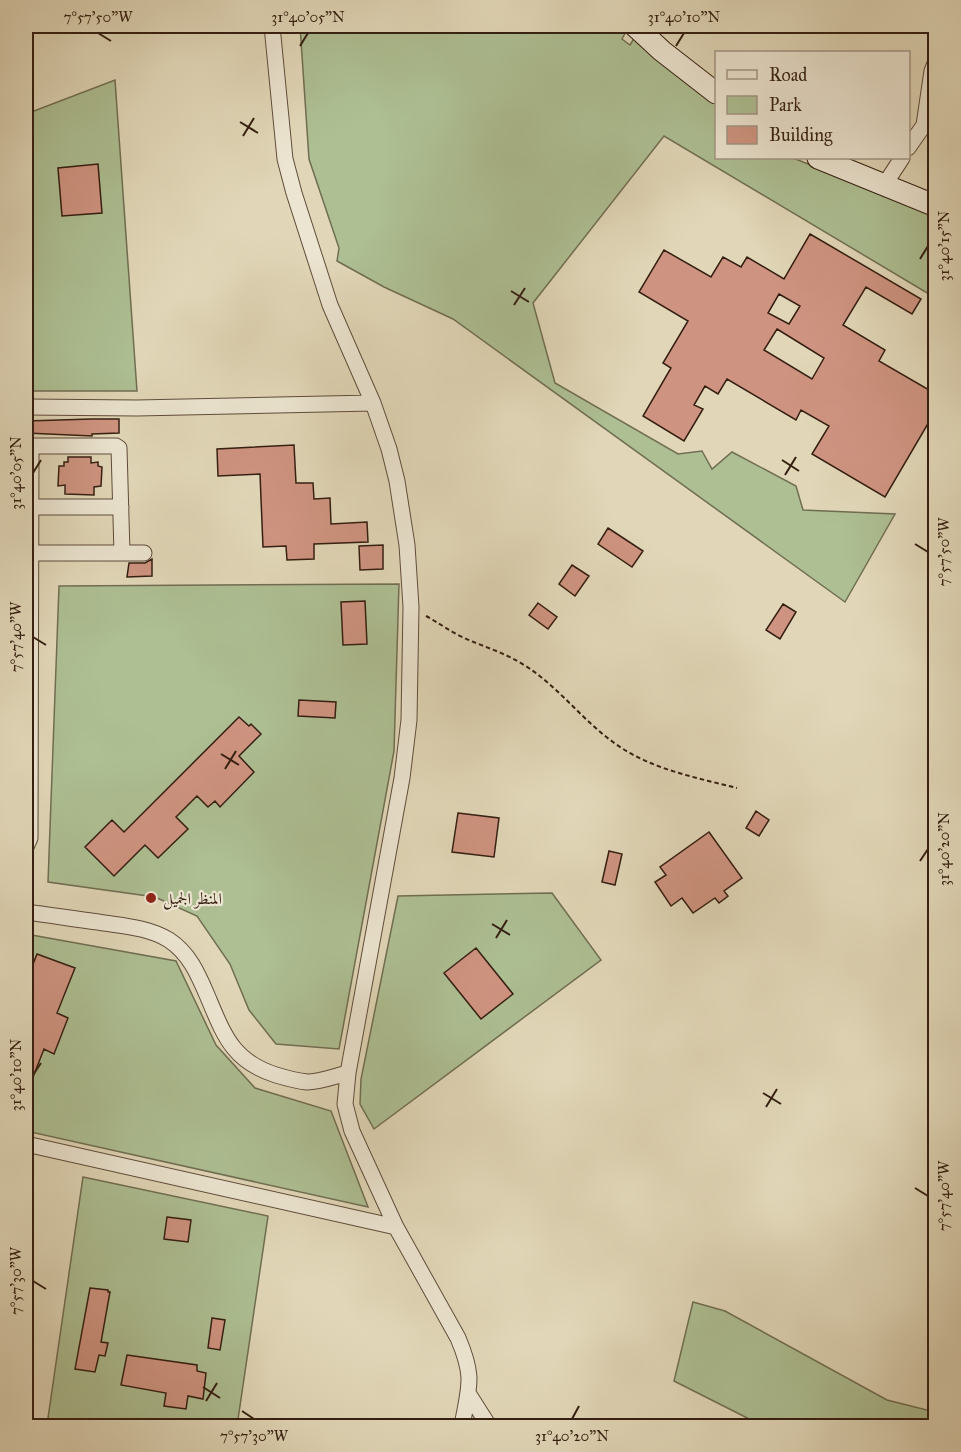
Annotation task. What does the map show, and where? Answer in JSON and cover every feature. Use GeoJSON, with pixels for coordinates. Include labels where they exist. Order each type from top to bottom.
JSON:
{"type":"FeatureCollection","features":[{"type":"Feature","properties":{"kind":"street"},"geometry":{"type":"LineString","coordinates":[[272,26],[285,159],[330,306],[373,403],[389,449],[397,481],[407,545],[411,607],[409,720],[402,778],[348,1073],[345,1104],[352,1131],[396,1227],[458,1338],[466,1357],[471,1376],[462,1426]]}},
{"type":"Feature","properties":{"kind":"street"},"geometry":{"type":"LineString","coordinates":[[635,26],[662,51],[715,91]]}},
{"type":"Feature","properties":{"kind":"street"},"geometry":{"type":"LineString","coordinates":[[910,146],[924,125],[932,71],[936,61]]}},
{"type":"Feature","properties":{"kind":"street"},"geometry":{"type":"LineString","coordinates":[[821,159],[936,206]]}},
{"type":"Feature","properties":{"kind":"street"},"geometry":{"type":"LineString","coordinates":[[885,184],[901,159]]}},
{"type":"Feature","properties":{"kind":"street"},"geometry":{"type":"LineString","coordinates":[[26,407],[373,403]]}},
{"type":"Feature","properties":{"kind":"street"},"geometry":{"type":"LineString","coordinates":[[26,847],[30,838],[28,446],[116,446],[119,448],[122,553]]}},
{"type":"Feature","properties":{"kind":"street"},"geometry":{"type":"LineString","coordinates":[[29,499],[121,507]]}},
{"type":"Feature","properties":{"kind":"street"},"geometry":{"type":"LineString","coordinates":[[28,553],[144,553]]}},
{"type":"Feature","properties":{"kind":"street"},"geometry":{"type":"LineString","coordinates":[[26,912],[132,927],[157,933],[171,941],[196,968],[217,1019],[231,1045],[244,1060],[261,1070],[308,1082],[348,1073]]}},
{"type":"Feature","properties":{"kind":"street"},"geometry":{"type":"LineString","coordinates":[[26,1144],[396,1227]]}},
{"type":"Feature","properties":{"kind":"street"},"geometry":{"type":"LineString","coordinates":[[468,1393],[489,1426]]}},
{"type":"Feature","properties":{"kind":"path"},"geometry":{"type":"LineString","coordinates":[[411,607],[457,634],[490,646],[525,665],[570,701],[596,729],[615,744],[643,760],[672,771],[737,788]]}},
{"type":"Feature","properties":{"kind":"green space"},"geometry":{"type":"Polygon","coordinates":[[[300,26],[629,26],[622,39],[630,45],[636,35],[715,98],[715,159],[796,159],[935,214],[935,320],[929,294],[664,136],[533,303],[555,383],[678,454],[702,451],[712,469],[732,452],[796,486],[803,510],[895,514],[845,602],[453,319],[384,287],[337,261],[339,248],[309,159],[300,26]]]}},
{"type":"Feature","properties":{"kind":"green space"},"geometry":{"type":"Polygon","coordinates":[[[115,80],[137,391],[26,391],[26,114],[115,80]]]}},
{"type":"Feature","properties":{"kind":"green space"},"geometry":{"type":"Polygon","coordinates":[[[399,584],[394,751],[339,1049],[276,1044],[249,1010],[230,964],[197,916],[155,897],[48,882],[59,586],[399,584]]]}},
{"type":"Feature","properties":{"kind":"green space"},"geometry":{"type":"Polygon","coordinates":[[[552,893],[601,960],[374,1129],[360,1104],[361,1079],[398,896],[552,893]]]}},
{"type":"Feature","properties":{"kind":"green space"},"geometry":{"type":"Polygon","coordinates":[[[26,934],[176,961],[216,1045],[255,1088],[331,1111],[368,1207],[26,1131],[26,934]]]}},
{"type":"Feature","properties":{"kind":"green space"},"geometry":{"type":"Polygon","coordinates":[[[83,1177],[268,1216],[237,1426],[65,1426],[48,1418],[83,1177]]]}},
{"type":"Feature","properties":{"kind":"green space"},"geometry":{"type":"Polygon","coordinates":[[[693,1302],[725,1311],[887,1400],[935,1412],[935,1426],[763,1426],[674,1381],[693,1302]]]}},
{"type":"Feature","properties":{"kind":"building"},"geometry":{"type":"Polygon","coordinates":[[[98,164],[102,213],[62,216],[58,168],[98,164]]]}},
{"type":"Feature","properties":{"kind":"building"},"geometry":{"type":"Polygon","coordinates":[[[810,234],[921,299],[912,314],[866,287],[843,325],[885,350],[879,361],[936,394],[936,410],[885,497],[812,454],[829,426],[801,410],[796,420],[727,379],[718,394],[705,386],[694,405],[703,409],[684,441],[643,416],[671,368],[663,363],[688,321],[639,292],[664,250],[711,277],[723,257],[741,267],[747,257],[784,279],[810,234]],[[779,294],[768,313],[789,324],[800,306],[779,294]],[[777,329],[764,350],[812,379],[824,358],[777,329]]]}},
{"type":"Feature","properties":{"kind":"building"},"geometry":{"type":"Polygon","coordinates":[[[119,419],[119,433],[92,434],[92,436],[26,433],[26,421],[119,419]]]}},
{"type":"Feature","properties":{"kind":"building"},"geometry":{"type":"Polygon","coordinates":[[[294,445],[296,483],[313,483],[314,499],[330,498],[331,524],[367,522],[368,542],[314,544],[314,559],[287,560],[286,546],[263,547],[260,474],[218,476],[217,449],[294,445]]]}},
{"type":"Feature","properties":{"kind":"building"},"geometry":{"type":"Polygon","coordinates":[[[68,457],[91,457],[91,463],[98,462],[98,466],[102,467],[101,486],[94,487],[94,495],[65,494],[65,485],[58,486],[59,466],[64,466],[64,462],[68,462],[68,457]]]}},
{"type":"Feature","properties":{"kind":"building"},"geometry":{"type":"Polygon","coordinates":[[[608,528],[643,551],[632,567],[598,544],[608,528]]]}},
{"type":"Feature","properties":{"kind":"building"},"geometry":{"type":"Polygon","coordinates":[[[383,545],[383,569],[360,570],[359,546],[383,545]]]}},
{"type":"Feature","properties":{"kind":"building"},"geometry":{"type":"Polygon","coordinates":[[[152,559],[152,576],[127,577],[129,563],[145,563],[152,559]]]}},
{"type":"Feature","properties":{"kind":"building"},"geometry":{"type":"Polygon","coordinates":[[[572,565],[589,576],[575,596],[559,584],[572,565]]]}},
{"type":"Feature","properties":{"kind":"building"},"geometry":{"type":"Polygon","coordinates":[[[365,601],[367,644],[343,645],[341,602],[365,601]]]}},
{"type":"Feature","properties":{"kind":"building"},"geometry":{"type":"Polygon","coordinates":[[[538,603],[557,617],[548,629],[529,615],[538,603]]]}},
{"type":"Feature","properties":{"kind":"building"},"geometry":{"type":"Polygon","coordinates":[[[783,604],[796,612],[780,639],[766,630],[783,604]]]}},
{"type":"Feature","properties":{"kind":"building"},"geometry":{"type":"Polygon","coordinates":[[[299,700],[336,702],[335,718],[298,716],[299,700]]]}},
{"type":"Feature","properties":{"kind":"building"},"geometry":{"type":"Polygon","coordinates":[[[239,717],[261,734],[239,756],[254,772],[220,807],[215,801],[208,807],[197,796],[176,817],[188,829],[158,858],[145,845],[114,876],[85,847],[112,820],[124,832],[239,717]]]}},
{"type":"Feature","properties":{"kind":"building"},"geometry":{"type":"Polygon","coordinates":[[[756,811],[769,820],[759,836],[746,828],[756,811]]]}},
{"type":"Feature","properties":{"kind":"building"},"geometry":{"type":"Polygon","coordinates":[[[458,813],[499,818],[494,857],[452,852],[458,813]]]}},
{"type":"Feature","properties":{"kind":"building"},"geometry":{"type":"Polygon","coordinates":[[[709,832],[742,878],[724,891],[728,896],[719,903],[715,898],[693,913],[682,898],[671,906],[655,882],[666,875],[660,867],[709,832]]]}},
{"type":"Feature","properties":{"kind":"building"},"geometry":{"type":"Polygon","coordinates":[[[609,851],[622,854],[615,885],[602,882],[609,851]]]}},
{"type":"Feature","properties":{"kind":"building"},"geometry":{"type":"Polygon","coordinates":[[[476,948],[513,994],[481,1019],[444,973],[476,948]]]}},
{"type":"Feature","properties":{"kind":"building"},"geometry":{"type":"Polygon","coordinates":[[[37,954],[75,968],[57,1013],[68,1018],[54,1054],[44,1049],[26,1095],[26,976],[28,977],[37,954]]]}},
{"type":"Feature","properties":{"kind":"building"},"geometry":{"type":"Polygon","coordinates":[[[167,1217],[191,1220],[188,1242],[164,1239],[167,1217]]]}},
{"type":"Feature","properties":{"kind":"building"},"geometry":{"type":"Polygon","coordinates":[[[90,1288],[110,1292],[101,1342],[108,1343],[105,1356],[99,1355],[95,1372],[75,1369],[90,1288]]]}},
{"type":"Feature","properties":{"kind":"building"},"geometry":{"type":"Polygon","coordinates":[[[212,1318],[225,1320],[220,1350],[208,1348],[212,1318]]]}},
{"type":"Feature","properties":{"kind":"building"},"geometry":{"type":"Polygon","coordinates":[[[127,1355],[197,1365],[197,1371],[206,1373],[203,1399],[188,1396],[186,1409],[164,1406],[166,1393],[121,1385],[127,1355]]]}},
{"type":"Feature","properties":{"kind":"place","name":"المنظر الجميل"},"geometry":{"type":"Point","coordinates":[151,898]}}]}
